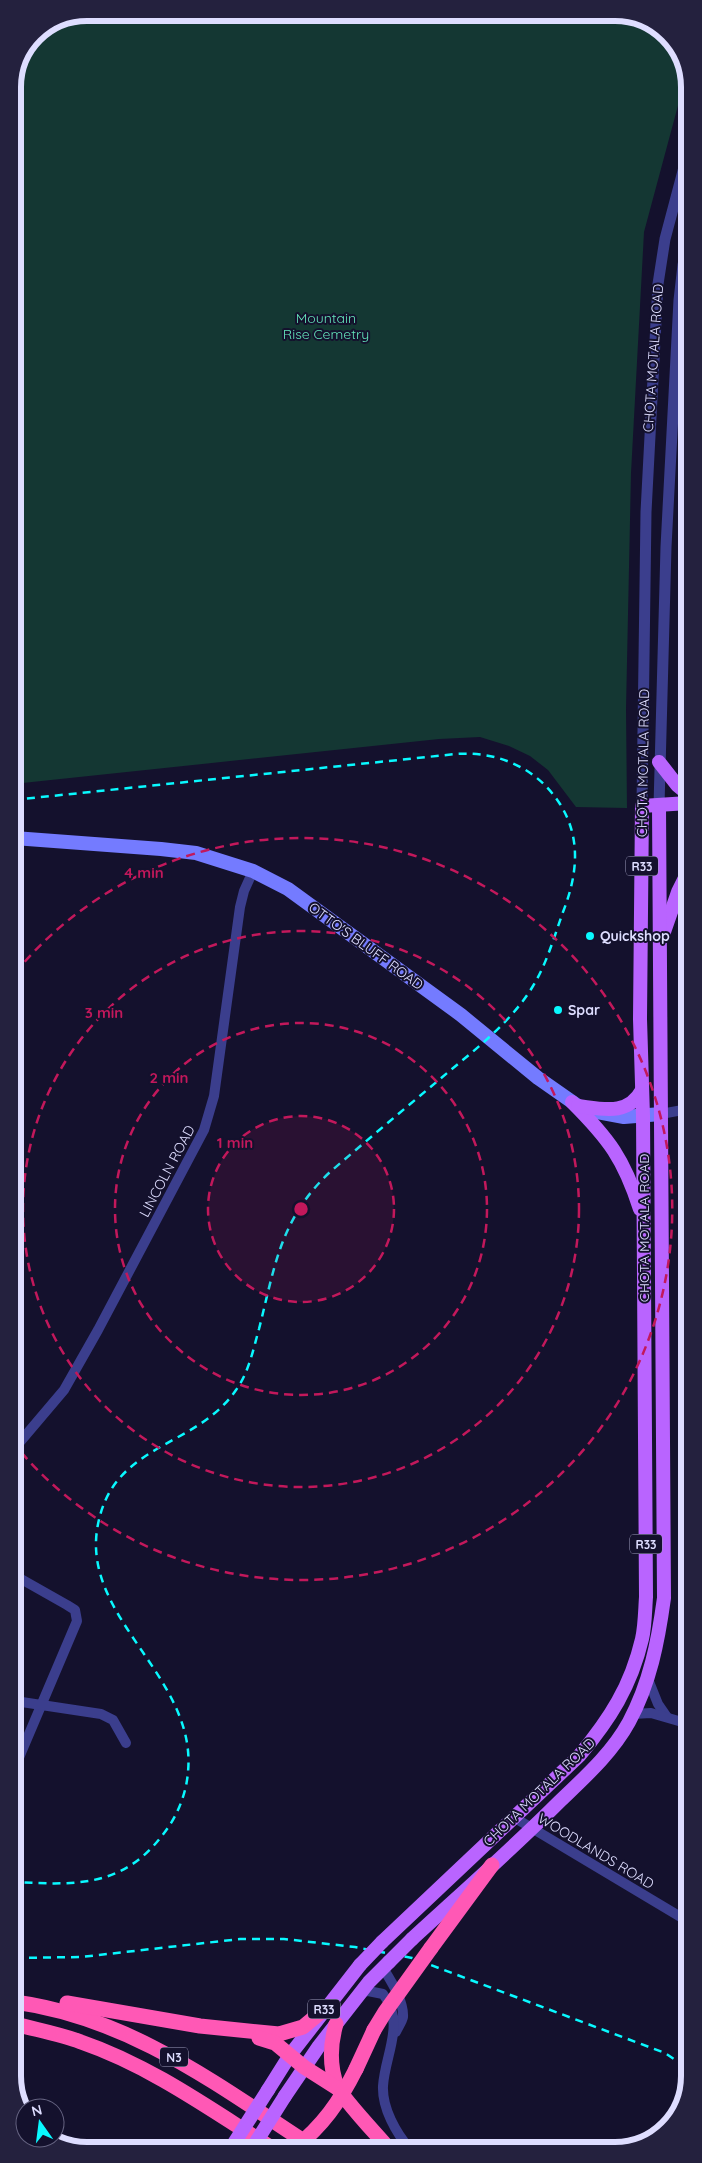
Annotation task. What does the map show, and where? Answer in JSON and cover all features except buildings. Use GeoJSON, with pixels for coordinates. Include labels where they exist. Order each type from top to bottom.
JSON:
{"type":"FeatureCollection","features":[{"type":"Feature","properties":{"kind":"highway"},"geometry":{"type":"LineString","coordinates":[[303,2142],[331,2113],[356,2070],[374,2030],[385,2012],[492,1865]]}},
{"type":"Feature","properties":{"kind":"highway"},"geometry":{"type":"LineString","coordinates":[[21,1996],[219,2028],[278,2034],[303,2026],[321,2012]]}},
{"type":"Feature","properties":{"kind":"highway","name":"N3"},"geometry":{"type":"LineString","coordinates":[[21,2003],[85,2017],[134,2036],[184,2063],[305,2142]]}},
{"type":"Feature","properties":{"kind":"highway"},"geometry":{"type":"LineString","coordinates":[[336,2024],[330,2043],[330,2058],[337,2088]]}},
{"type":"Feature","properties":{"kind":"highway","name":"N3"},"geometry":{"type":"LineString","coordinates":[[21,2026],[81,2041],[124,2060],[167,2082],[262,2142]]}},
{"type":"Feature","properties":{"kind":"highway"},"geometry":{"type":"LineString","coordinates":[[219,2028],[275,2043],[304,2067],[337,2088],[383,2142]]}},
{"type":"Feature","properties":{"kind":"main road"},"geometry":{"type":"LineString","coordinates":[[659,762],[681,788]]}},
{"type":"Feature","properties":{"kind":"main road"},"geometry":{"type":"LineString","coordinates":[[642,806],[681,804]]}},
{"type":"Feature","properties":{"kind":"main road","name":"CHOTA MOTALA ROAD"},"geometry":{"type":"LineString","coordinates":[[235,2142],[290,2055],[321,2012],[360,1965],[579,1756],[604,1727],[623,1696],[642,1638],[646,1597],[644,1116],[640,1019],[642,806]]}},
{"type":"Feature","properties":{"kind":"main road","name":"CHOTA MOTALA ROAD"},"geometry":{"type":"LineString","coordinates":[[256,2142],[304,2067],[360,1993],[412,1939],[532,1829],[601,1761],[620,1738],[648,1679],[657,1648],[664,1598],[659,806]]}},
{"type":"Feature","properties":{"kind":"main road","name":"OTTO'S BLUFF ROAD"},"geometry":{"type":"LineString","coordinates":[[21,839],[161,849],[196,854],[253,871],[288,889],[461,1015],[538,1078],[575,1104],[607,1114],[644,1116],[661,1114]]}},
{"type":"Feature","properties":{"kind":"main road"},"geometry":{"type":"LineString","coordinates":[[660,941],[681,886]]}},
{"type":"Feature","properties":{"kind":"main road"},"geometry":{"type":"LineString","coordinates":[[575,1104],[611,1109],[625,1107],[634,1102],[642,1090]]}},
{"type":"Feature","properties":{"kind":"main road"},"geometry":{"type":"LineString","coordinates":[[575,1104],[606,1137],[615,1150],[634,1192],[644,1224]]}},
{"type":"Feature","properties":{"kind":"street","name":"CHOTA MOTALA ROAD"},"geometry":{"type":"LineString","coordinates":[[642,806],[646,512],[655,319],[665,239],[681,179]]}},
{"type":"Feature","properties":{"kind":"street","name":"CHOTA MOTALA ROAD"},"geometry":{"type":"LineString","coordinates":[[659,806],[666,548],[681,280]]}},
{"type":"Feature","properties":{"kind":"street","name":"LINCOLN ROAD"},"geometry":{"type":"LineString","coordinates":[[21,1438],[64,1390],[204,1130],[214,1096],[240,907],[244,891],[253,871]]}},
{"type":"Feature","properties":{"kind":"street","name":"OTTO'S BLUFF ROAD"},"geometry":{"type":"LineString","coordinates":[[661,1114],[681,1111]]}},
{"type":"Feature","properties":{"kind":"street"},"geometry":{"type":"LineString","coordinates":[[21,1579],[75,1610],[77,1621],[21,1753]]}},
{"type":"Feature","properties":{"kind":"street"},"geometry":{"type":"LineString","coordinates":[[648,1679],[658,1704],[667,1716]]}},
{"type":"Feature","properties":{"kind":"street"},"geometry":{"type":"LineString","coordinates":[[21,1702],[101,1714],[113,1720],[126,1743]]}},
{"type":"Feature","properties":{"kind":"street"},"geometry":{"type":"LineString","coordinates":[[633,1714],[651,1713],[681,1721]]}},
{"type":"Feature","properties":{"kind":"street","name":"WOODLANDS ROAD"},"geometry":{"type":"LineString","coordinates":[[515,1818],[681,1917]]}},
{"type":"Feature","properties":{"kind":"street"},"geometry":{"type":"LineString","coordinates":[[386,1965],[398,1996],[403,2016],[394,2035],[384,2072],[383,2088],[385,2105],[406,2142]]}},
{"type":"Feature","properties":{"kind":"street"},"geometry":{"type":"LineString","coordinates":[[360,1993],[368,1991],[383,1994],[394,2017],[394,2035]]}},
{"type":"Feature","properties":{"kind":"green space","name":"Mountain Rise Cemetry"},"geometry":{"type":"Polygon","coordinates":[[[87,21],[619,21],[644,28],[655,35],[674,58],[679,70],[681,94],[644,232],[631,473],[626,709],[627,808],[576,807],[548,770],[530,756],[509,746],[480,737],[439,739],[21,783],[21,87],[26,62],[32,51],[51,32],[62,26],[87,21]]]}},
{"type":"Feature","properties":{"kind":"railway"},"geometry":{"type":"LineString","coordinates":[[21,799],[456,754],[487,755],[515,764],[551,791],[567,817],[572,831],[575,858],[572,885],[550,950],[538,977],[524,1000],[502,1025],[478,1047],[330,1172],[313,1190],[300,1208],[282,1244],[250,1361],[236,1390],[219,1410],[199,1425],[136,1463],[118,1479],[105,1501],[97,1530],[98,1562],[107,1593],[122,1621],[160,1678],[176,1707],[186,1738],[187,1781],[183,1798],[171,1823],[146,1854],[129,1866],[95,1880],[76,1883],[21,1882]]}},
{"type":"Feature","properties":{"kind":"railway"},"geometry":{"type":"LineString","coordinates":[[21,1958],[81,1957],[240,1939],[284,1939],[355,1947],[412,1958],[665,2053],[681,2064]]}},
{"type":"Feature","properties":{"kind":"place","name":"Quickshop"},"geometry":{"type":"Point","coordinates":[590,936]}},
{"type":"Feature","properties":{"kind":"place","name":"Spar"},"geometry":{"type":"Point","coordinates":[558,1010]}}]}
